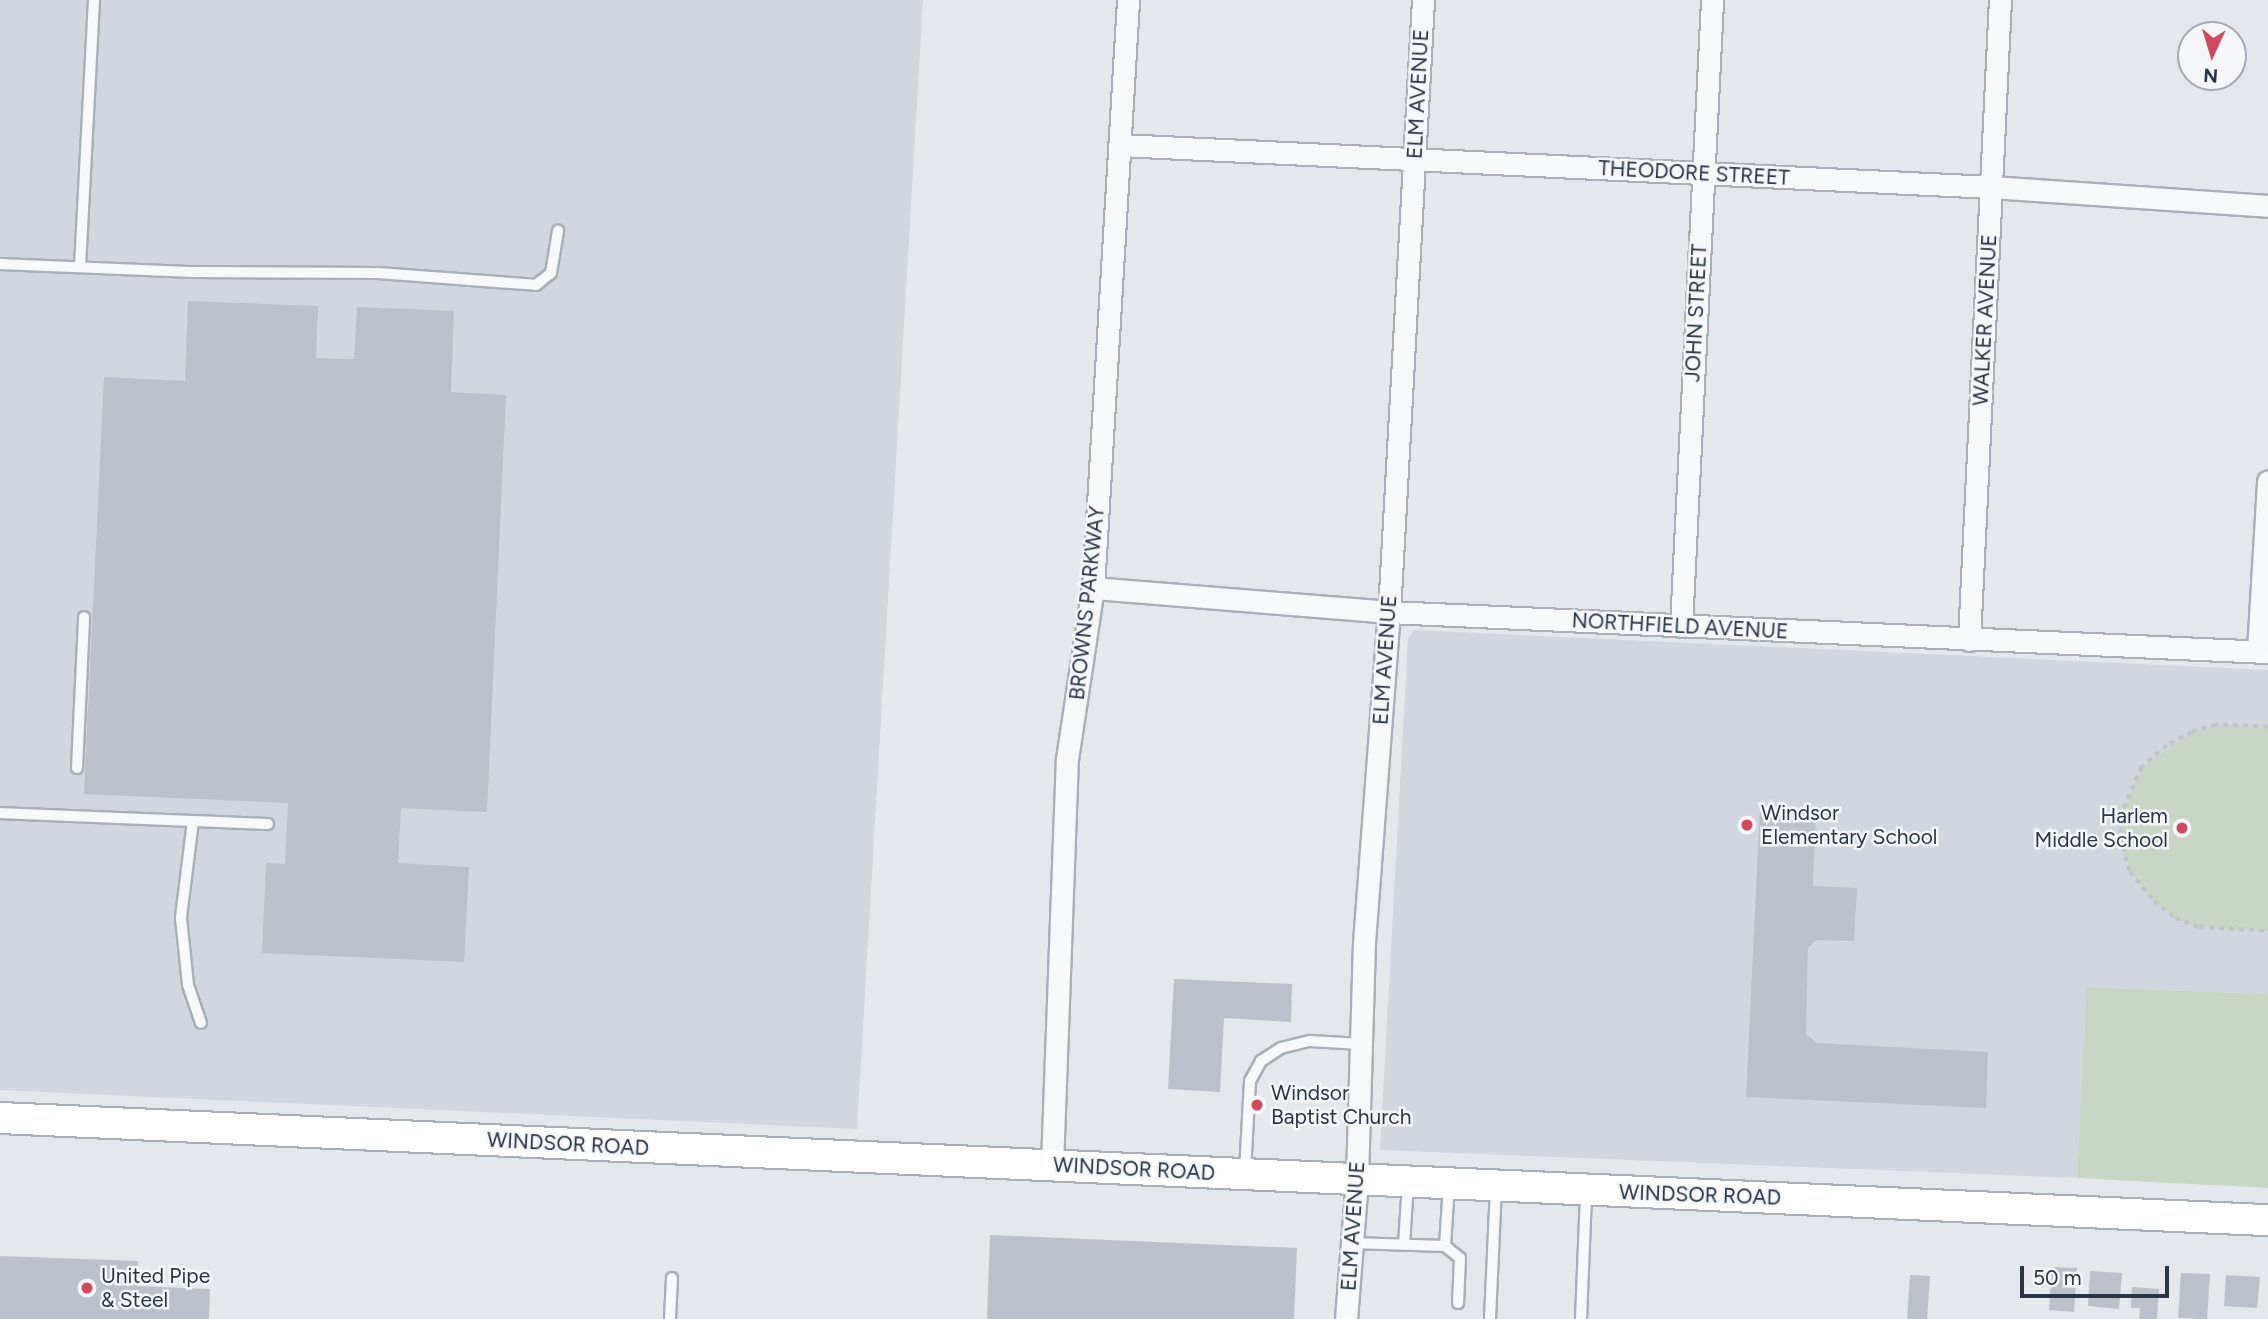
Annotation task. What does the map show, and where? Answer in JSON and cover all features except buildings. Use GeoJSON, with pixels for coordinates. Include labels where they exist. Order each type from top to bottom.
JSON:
{"type":"FeatureCollection","features":[{"type":"Feature","properties":{"kind":"street","name":"BROWNS PARKWAY"},"geometry":{"type":"LineString","coordinates":[[1052,1165],[1068,760],[1093,588],[1128,0]]}},
{"type":"Feature","properties":{"kind":"street","name":"ELM AVENUE"},"geometry":{"type":"LineString","coordinates":[[1346,1319],[1357,1178],[1364,943],[1389,612],[1423,0]]}},
{"type":"Feature","properties":{"kind":"street","name":"JOHN STREET"},"geometry":{"type":"LineString","coordinates":[[1681,626],[1712,0]]}},
{"type":"Feature","properties":{"kind":"street","name":"WALKER AVENUE"},"geometry":{"type":"LineString","coordinates":[[1969,640],[2000,0]]}},
{"type":"Feature","properties":{"kind":"street","name":"THEODORE STREET"},"geometry":{"type":"LineString","coordinates":[[1120,145],[1991,187],[2268,206]]}},
{"type":"Feature","properties":{"kind":"street"},"geometry":{"type":"LineString","coordinates":[[2263,651],[2268,481]]}},
{"type":"Feature","properties":{"kind":"street","name":"NORTHFIELD AVENUE"},"geometry":{"type":"LineString","coordinates":[[1093,588],[1389,612],[1969,640],[2263,651]]}},
{"type":"Feature","properties":{"kind":"street","name":"WINDSOR ROAD"},"geometry":{"type":"LineString","coordinates":[[0,1118],[2268,1220]]}},
{"type":"Feature","properties":{"kind":"lane"},"geometry":{"type":"LineString","coordinates":[[80,267],[94,0]]}},
{"type":"Feature","properties":{"kind":"lane"},"geometry":{"type":"LineString","coordinates":[[0,264],[194,272],[378,273],[536,285],[551,273],[558,231]]}},
{"type":"Feature","properties":{"kind":"lane"},"geometry":{"type":"LineString","coordinates":[[77,768],[84,617]]}},
{"type":"Feature","properties":{"kind":"lane"},"geometry":{"type":"LineString","coordinates":[[0,813],[268,824]]}},
{"type":"Feature","properties":{"kind":"lane"},"geometry":{"type":"LineString","coordinates":[[193,821],[181,918],[188,985],[201,1023]]}},
{"type":"Feature","properties":{"kind":"lane"},"geometry":{"type":"LineString","coordinates":[[1245,1174],[1250,1081],[1261,1061],[1281,1048],[1310,1041],[1361,1044]]}},
{"type":"Feature","properties":{"kind":"lane"},"geometry":{"type":"LineString","coordinates":[[1404,1244],[1408,1181]]}},
{"type":"Feature","properties":{"kind":"lane"},"geometry":{"type":"LineString","coordinates":[[1445,1246],[1449,1183]]}},
{"type":"Feature","properties":{"kind":"lane"},"geometry":{"type":"LineString","coordinates":[[1490,1319],[1496,1185]]}},
{"type":"Feature","properties":{"kind":"lane"},"geometry":{"type":"LineString","coordinates":[[1581,1319],[1586,1189]]}},
{"type":"Feature","properties":{"kind":"lane"},"geometry":{"type":"LineString","coordinates":[[1352,1243],[1445,1246],[1460,1258],[1458,1303]]}},
{"type":"Feature","properties":{"kind":"lane"},"geometry":{"type":"LineString","coordinates":[[670,1319],[672,1279]]}},
{"type":"Feature","properties":{"kind":"path"},"geometry":{"type":"LineString","coordinates":[[2268,727],[2216,725],[2192,732],[2167,746],[2142,767],[2120,817],[2123,847],[2130,872],[2154,901],[2175,918],[2199,928],[2268,931]]}},
{"type":"Feature","properties":{"kind":"shaded area"},"geometry":{"type":"Polygon","coordinates":[[[0,0],[923,0],[857,1129],[0,1090],[0,0]]]}},
{"type":"Feature","properties":{"kind":"shaded area","name":"Windsor Elementary School"},"geometry":{"type":"Polygon","coordinates":[[[1414,630],[2268,670],[2268,994],[2088,987],[2077,1178],[1380,1150],[1408,639],[1414,630]]]}},
{"type":"Feature","properties":{"kind":"green space"},"geometry":{"type":"Polygon","coordinates":[[[2216,725],[2268,727],[2268,931],[2199,927],[2175,918],[2154,901],[2130,872],[2123,847],[2120,817],[2142,767],[2192,732],[2216,725]]]}},
{"type":"Feature","properties":{"kind":"green space"},"geometry":{"type":"Polygon","coordinates":[[[2087,987],[2268,994],[2268,1188],[2077,1178],[2087,987]]]}},
{"type":"Feature","properties":{"kind":"place","name":"Windsor Elementary School"},"geometry":{"type":"Point","coordinates":[1747,825]}},
{"type":"Feature","properties":{"kind":"place","name":"Harlem Middle School"},"geometry":{"type":"Point","coordinates":[2182,828]}},
{"type":"Feature","properties":{"kind":"place","name":"Windsor Baptist Church"},"geometry":{"type":"Point","coordinates":[1257,1105]}},
{"type":"Feature","properties":{"kind":"place","name":"United Pipe & Steel"},"geometry":{"type":"Point","coordinates":[87,1288]}}]}
